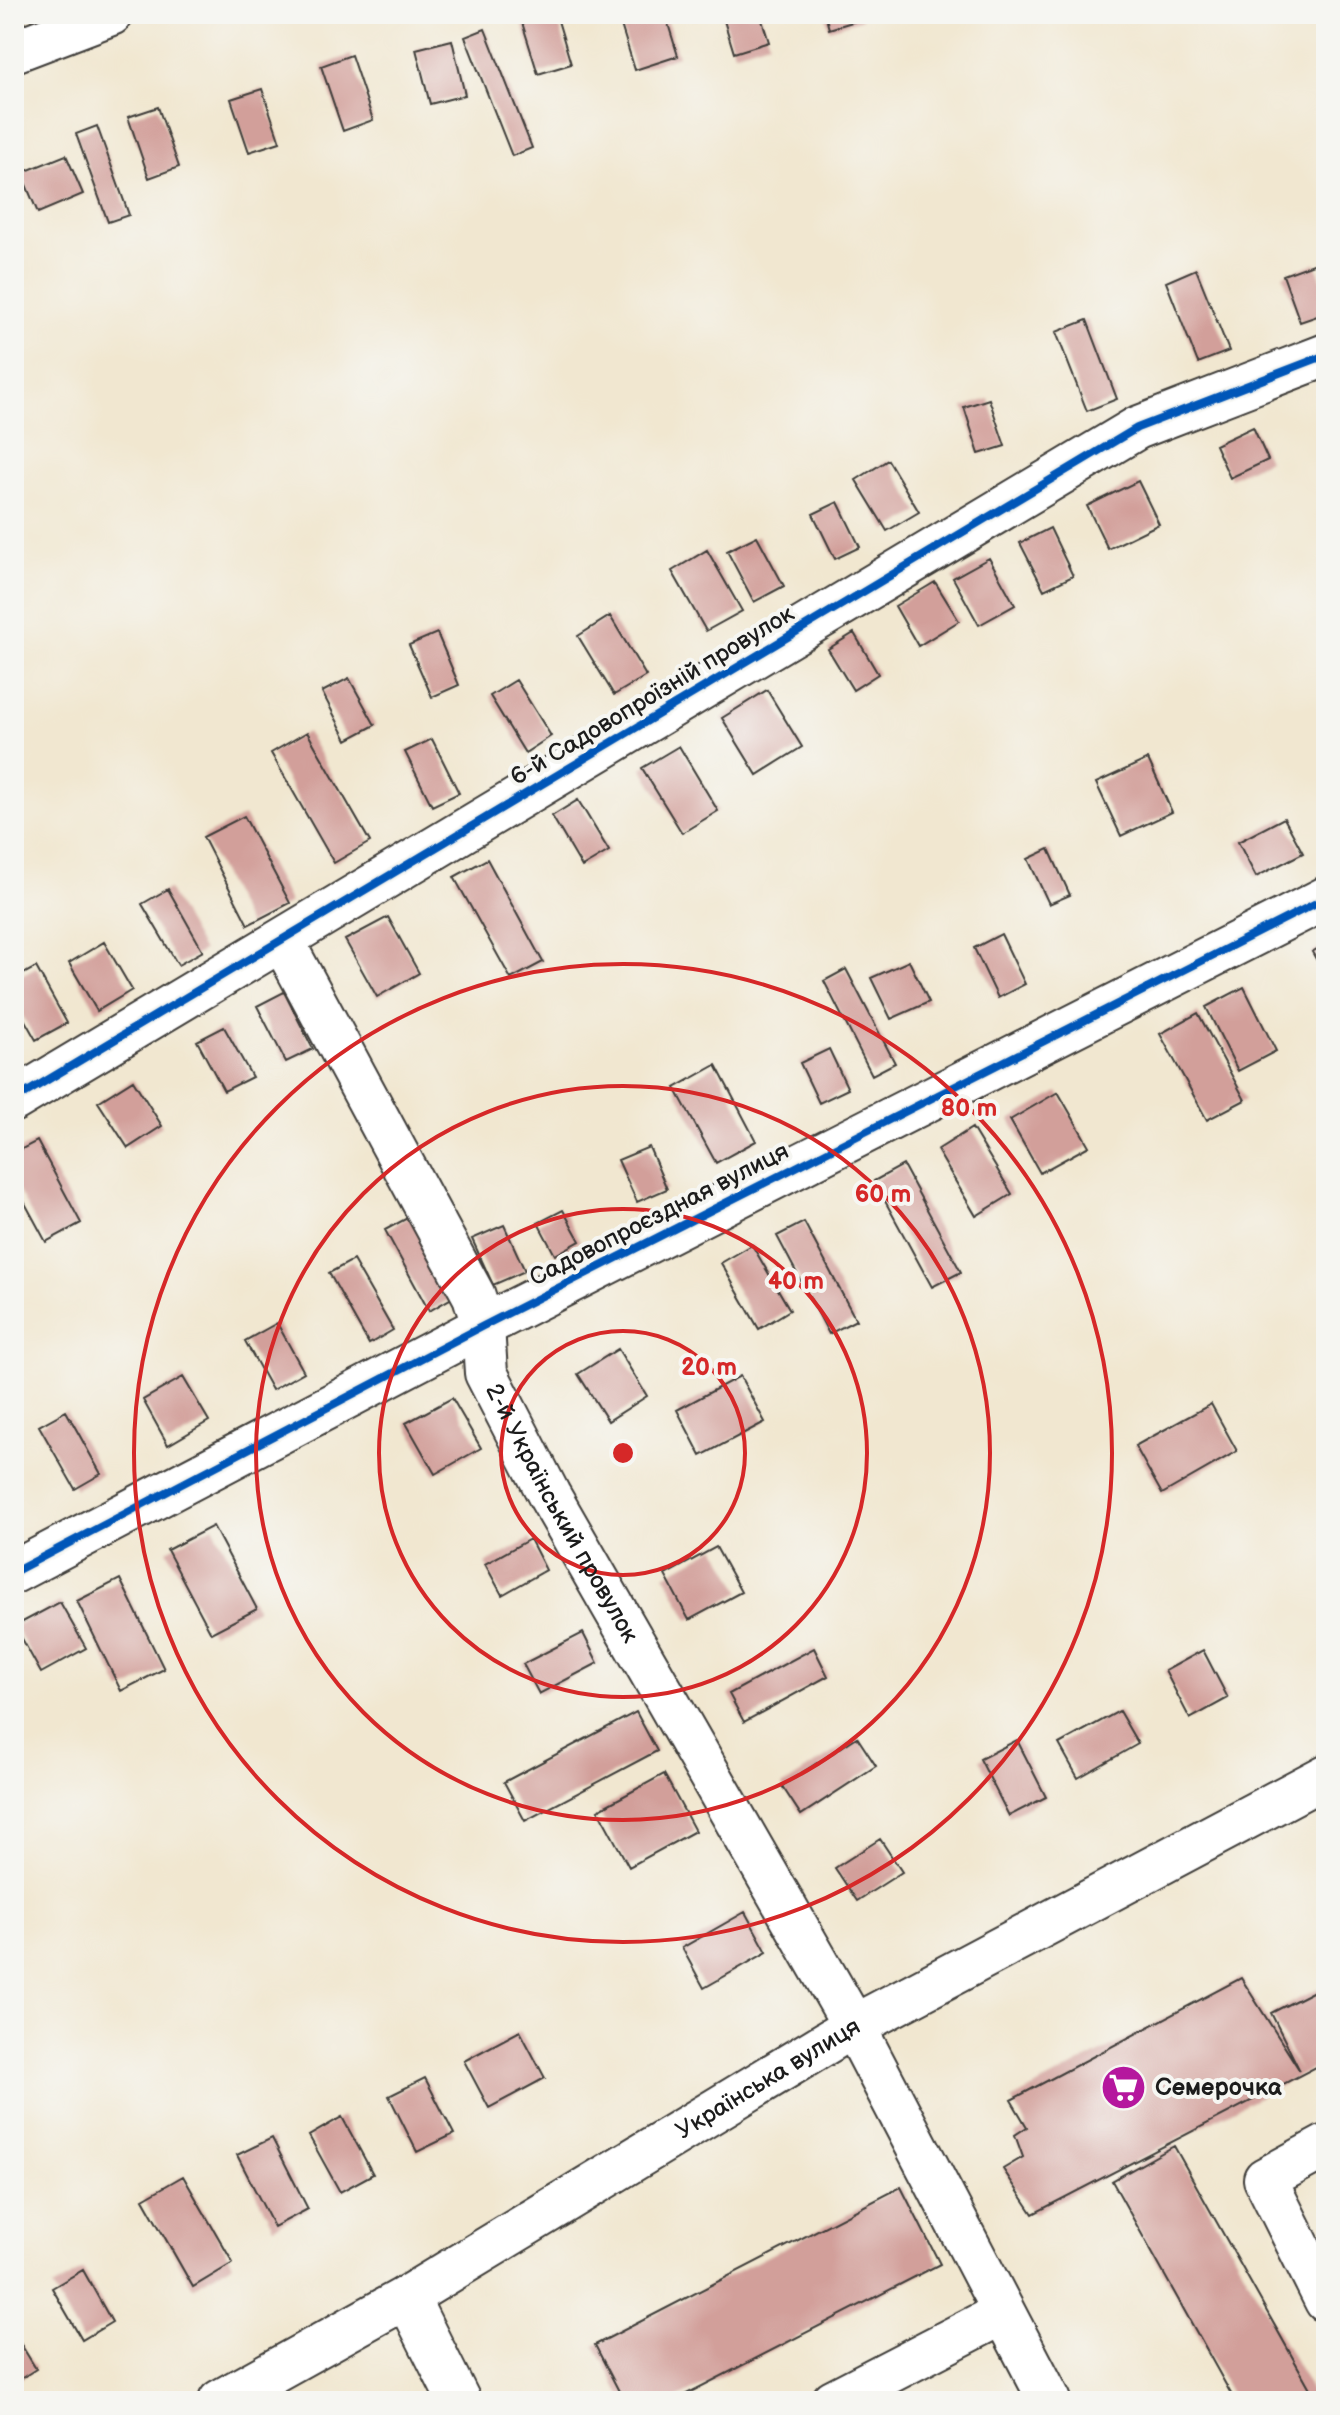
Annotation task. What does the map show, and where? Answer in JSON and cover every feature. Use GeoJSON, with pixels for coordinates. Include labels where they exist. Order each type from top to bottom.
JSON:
{"type":"FeatureCollection","features":[{"type":"Feature","properties":{"kind":"street"},"geometry":{"type":"LineString","coordinates":[[14,51],[111,14]]}},
{"type":"Feature","properties":{"kind":"street","name":"6-й Садовопроїзній провулок"},"geometry":{"type":"LineString","coordinates":[[14,1100],[283,942],[1137,428],[1326,355]]}},
{"type":"Feature","properties":{"kind":"street","name":"Садовопроєздная вулиця"},"geometry":{"type":"LineString","coordinates":[[14,1572],[483,1326],[1326,898]]}},
{"type":"Feature","properties":{"kind":"street","name":"2-й Український провулок"},"geometry":{"type":"LineString","coordinates":[[283,942],[474,1296],[483,1326],[486,1373],[549,1495],[854,2026],[1050,2401]]}},
{"type":"Feature","properties":{"kind":"street","name":"Українська вулиця"},"geometry":{"type":"LineString","coordinates":[[220,2401],[407,2297],[854,2026],[1326,1776]]}},
{"type":"Feature","properties":{"kind":"street"},"geometry":{"type":"LineString","coordinates":[[1326,2146],[1265,2179],[1326,2301]]}},
{"type":"Feature","properties":{"kind":"street"},"geometry":{"type":"LineString","coordinates":[[407,2297],[459,2401]]}},
{"type":"Feature","properties":{"kind":"street"},"geometry":{"type":"LineString","coordinates":[[833,2401],[1003,2313]]}},
{"type":"Feature","properties":{"kind":"building"},"geometry":{"type":"Polygon","coordinates":[[[556,14],[571,64],[538,74],[520,16],[556,14]]]}},
{"type":"Feature","properties":{"kind":"building"},"geometry":{"type":"Polygon","coordinates":[[[654,14],[665,14],[678,56],[635,70],[621,25],[654,14]]]}},
{"type":"Feature","properties":{"kind":"building"},"geometry":{"type":"Polygon","coordinates":[[[722,14],[760,14],[769,42],[734,53],[722,14]]]}},
{"type":"Feature","properties":{"kind":"building"},"geometry":{"type":"Polygon","coordinates":[[[825,14],[860,14],[862,19],[829,29],[825,14]]]}},
{"type":"Feature","properties":{"kind":"building"},"geometry":{"type":"Polygon","coordinates":[[[485,29],[532,148],[512,156],[465,37],[485,29]]]}},
{"type":"Feature","properties":{"kind":"building"},"geometry":{"type":"Polygon","coordinates":[[[452,40],[465,95],[430,104],[416,49],[452,40]]]}},
{"type":"Feature","properties":{"kind":"building"},"geometry":{"type":"Polygon","coordinates":[[[351,55],[373,120],[343,131],[321,66],[351,55]]]}},
{"type":"Feature","properties":{"kind":"building"},"geometry":{"type":"Polygon","coordinates":[[[262,89],[280,142],[249,152],[231,99],[262,89]]]}},
{"type":"Feature","properties":{"kind":"building"},"geometry":{"type":"Polygon","coordinates":[[[158,107],[179,167],[149,178],[128,117],[158,107]]]}},
{"type":"Feature","properties":{"kind":"building"},"geometry":{"type":"Polygon","coordinates":[[[97,126],[129,215],[108,222],[76,134],[97,126]]]}},
{"type":"Feature","properties":{"kind":"building"},"geometry":{"type":"Polygon","coordinates":[[[66,155],[83,194],[38,213],[21,173],[66,155]]]}},
{"type":"Feature","properties":{"kind":"building"},"geometry":{"type":"Polygon","coordinates":[[[1316,263],[1326,293],[1326,313],[1300,322],[1283,275],[1316,263]]]}},
{"type":"Feature","properties":{"kind":"building"},"geometry":{"type":"Polygon","coordinates":[[[1196,269],[1229,351],[1198,363],[1166,282],[1196,269]]]}},
{"type":"Feature","properties":{"kind":"building"},"geometry":{"type":"Polygon","coordinates":[[[1087,320],[1117,399],[1087,411],[1056,332],[1087,320]]]}},
{"type":"Feature","properties":{"kind":"building"},"geometry":{"type":"Polygon","coordinates":[[[989,399],[1005,446],[979,454],[964,407],[989,399]]]}},
{"type":"Feature","properties":{"kind":"building"},"geometry":{"type":"Polygon","coordinates":[[[1253,427],[1268,460],[1230,478],[1215,445],[1253,427]]]}},
{"type":"Feature","properties":{"kind":"building"},"geometry":{"type":"Polygon","coordinates":[[[888,460],[919,512],[887,531],[856,480],[888,460]]]}},
{"type":"Feature","properties":{"kind":"building"},"geometry":{"type":"Polygon","coordinates":[[[1138,481],[1159,524],[1108,549],[1087,506],[1138,481]]]}},
{"type":"Feature","properties":{"kind":"building"},"geometry":{"type":"Polygon","coordinates":[[[838,502],[860,547],[835,559],[813,514],[838,502]]]}},
{"type":"Feature","properties":{"kind":"building"},"geometry":{"type":"Polygon","coordinates":[[[1050,528],[1073,576],[1044,590],[1020,543],[1050,528]]]}},
{"type":"Feature","properties":{"kind":"building"},"geometry":{"type":"Polygon","coordinates":[[[757,536],[784,586],[754,602],[727,551],[757,536]]]}},
{"type":"Feature","properties":{"kind":"building"},"geometry":{"type":"Polygon","coordinates":[[[707,550],[742,611],[706,631],[672,571],[707,550]]]}},
{"type":"Feature","properties":{"kind":"building"},"geometry":{"type":"Polygon","coordinates":[[[989,558],[1015,605],[979,625],[953,578],[989,558]]]}},
{"type":"Feature","properties":{"kind":"building"},"geometry":{"type":"Polygon","coordinates":[[[935,582],[959,621],[918,646],[895,606],[935,582]]]}},
{"type":"Feature","properties":{"kind":"building"},"geometry":{"type":"Polygon","coordinates":[[[610,616],[646,676],[614,695],[578,636],[610,616]]]}},
{"type":"Feature","properties":{"kind":"building"},"geometry":{"type":"Polygon","coordinates":[[[437,633],[459,685],[432,697],[409,645],[437,633]]]}},
{"type":"Feature","properties":{"kind":"building"},"geometry":{"type":"Polygon","coordinates":[[[854,633],[878,674],[853,690],[828,649],[854,633]]]}},
{"type":"Feature","properties":{"kind":"building"},"geometry":{"type":"Polygon","coordinates":[[[349,678],[375,725],[347,740],[322,692],[349,678]]]}},
{"type":"Feature","properties":{"kind":"building"},"geometry":{"type":"Polygon","coordinates":[[[516,680],[551,736],[525,753],[490,696],[516,680]]]}},
{"type":"Feature","properties":{"kind":"building"},"geometry":{"type":"Polygon","coordinates":[[[767,690],[802,747],[757,775],[722,718],[767,690]]]}},
{"type":"Feature","properties":{"kind":"building"},"geometry":{"type":"Polygon","coordinates":[[[307,732],[370,842],[334,863],[271,753],[307,732]]]}},
{"type":"Feature","properties":{"kind":"building"},"geometry":{"type":"Polygon","coordinates":[[[432,739],[459,793],[432,806],[405,752],[432,739]]]}},
{"type":"Feature","properties":{"kind":"building"},"geometry":{"type":"Polygon","coordinates":[[[679,746],[718,811],[682,833],[642,768],[679,746]]]}},
{"type":"Feature","properties":{"kind":"building"},"geometry":{"type":"Polygon","coordinates":[[[1148,759],[1172,812],[1121,836],[1096,783],[1148,759]]]}},
{"type":"Feature","properties":{"kind":"building"},"geometry":{"type":"Polygon","coordinates":[[[578,800],[609,851],[582,867],[552,816],[578,800]]]}},
{"type":"Feature","properties":{"kind":"building"},"geometry":{"type":"Polygon","coordinates":[[[244,816],[290,903],[248,925],[203,837],[244,816]]]}},
{"type":"Feature","properties":{"kind":"building"},"geometry":{"type":"Polygon","coordinates":[[[1284,818],[1303,853],[1256,877],[1238,842],[1284,818]]]}},
{"type":"Feature","properties":{"kind":"building"},"geometry":{"type":"Polygon","coordinates":[[[1049,849],[1070,895],[1049,904],[1028,859],[1049,849]]]}},
{"type":"Feature","properties":{"kind":"building"},"geometry":{"type":"Polygon","coordinates":[[[487,859],[543,962],[511,979],[454,877],[487,859]]]}},
{"type":"Feature","properties":{"kind":"building"},"geometry":{"type":"Polygon","coordinates":[[[168,889],[203,951],[178,965],[142,904],[168,889]]]}},
{"type":"Feature","properties":{"kind":"building"},"geometry":{"type":"Polygon","coordinates":[[[388,917],[419,973],[377,997],[345,940],[388,917]]]}},
{"type":"Feature","properties":{"kind":"building"},"geometry":{"type":"Polygon","coordinates":[[[1001,934],[1025,984],[998,998],[974,948],[1001,934]]]}},
{"type":"Feature","properties":{"kind":"building"},"geometry":{"type":"Polygon","coordinates":[[[104,942],[132,990],[97,1011],[69,963],[104,942]]]}},
{"type":"Feature","properties":{"kind":"building"},"geometry":{"type":"Polygon","coordinates":[[[1326,944],[1326,977],[1312,952],[1326,944]]]}},
{"type":"Feature","properties":{"kind":"building"},"geometry":{"type":"Polygon","coordinates":[[[909,961],[929,1002],[891,1019],[871,978],[909,961]]]}},
{"type":"Feature","properties":{"kind":"building"},"geometry":{"type":"Polygon","coordinates":[[[36,967],[67,1023],[36,1040],[14,1001],[14,979],[36,967]]]}},
{"type":"Feature","properties":{"kind":"building"},"geometry":{"type":"Polygon","coordinates":[[[846,969],[895,1063],[872,1075],[824,981],[846,969]]]}},
{"type":"Feature","properties":{"kind":"building"},"geometry":{"type":"Polygon","coordinates":[[[1244,987],[1276,1051],[1238,1071],[1206,1007],[1244,987]]]}},
{"type":"Feature","properties":{"kind":"building"},"geometry":{"type":"Polygon","coordinates":[[[284,992],[313,1049],[286,1062],[257,1006],[284,992]]]}},
{"type":"Feature","properties":{"kind":"building"},"geometry":{"type":"Polygon","coordinates":[[[1198,1013],[1245,1100],[1207,1120],[1160,1034],[1198,1013]]]}},
{"type":"Feature","properties":{"kind":"building"},"geometry":{"type":"Polygon","coordinates":[[[224,1027],[252,1077],[224,1091],[197,1041],[224,1027]]]}},
{"type":"Feature","properties":{"kind":"building"},"geometry":{"type":"Polygon","coordinates":[[[829,1049],[848,1089],[819,1103],[800,1063],[829,1049]]]}},
{"type":"Feature","properties":{"kind":"building"},"geometry":{"type":"Polygon","coordinates":[[[716,1065],[756,1141],[716,1163],[675,1088],[716,1065]]]}},
{"type":"Feature","properties":{"kind":"building"},"geometry":{"type":"Polygon","coordinates":[[[133,1080],[162,1126],[128,1148],[98,1102],[133,1080]]]}},
{"type":"Feature","properties":{"kind":"building"},"geometry":{"type":"Polygon","coordinates":[[[1058,1092],[1089,1146],[1040,1173],[1010,1120],[1058,1092]]]}},
{"type":"Feature","properties":{"kind":"building"},"geometry":{"type":"Polygon","coordinates":[[[972,1128],[1012,1194],[976,1216],[937,1150],[972,1128]]]}},
{"type":"Feature","properties":{"kind":"building"},"geometry":{"type":"Polygon","coordinates":[[[37,1141],[81,1223],[46,1242],[14,1183],[14,1153],[37,1141]]]}},
{"type":"Feature","properties":{"kind":"building"},"geometry":{"type":"Polygon","coordinates":[[[649,1147],[667,1189],[637,1202],[618,1160],[649,1147]]]}},
{"type":"Feature","properties":{"kind":"building"},"geometry":{"type":"Polygon","coordinates":[[[903,1165],[961,1272],[932,1287],[874,1181],[903,1165]]]}},
{"type":"Feature","properties":{"kind":"building"},"geometry":{"type":"Polygon","coordinates":[[[563,1210],[580,1241],[555,1255],[538,1223],[563,1210]]]}},
{"type":"Feature","properties":{"kind":"building"},"geometry":{"type":"Polygon","coordinates":[[[411,1216],[455,1296],[429,1311],[385,1230],[411,1216]]]}},
{"type":"Feature","properties":{"kind":"building"},"geometry":{"type":"Polygon","coordinates":[[[804,1222],[856,1320],[829,1334],[777,1236],[804,1222]]]}},
{"type":"Feature","properties":{"kind":"building"},"geometry":{"type":"Polygon","coordinates":[[[504,1225],[525,1271],[493,1285],[472,1239],[504,1225]]]}},
{"type":"Feature","properties":{"kind":"building"},"geometry":{"type":"Polygon","coordinates":[[[752,1245],[790,1310],[759,1329],[721,1263],[752,1245]]]}},
{"type":"Feature","properties":{"kind":"building"},"geometry":{"type":"Polygon","coordinates":[[[353,1260],[393,1330],[369,1344],[329,1273],[353,1260]]]}},
{"type":"Feature","properties":{"kind":"building"},"geometry":{"type":"Polygon","coordinates":[[[277,1323],[304,1372],[272,1390],[245,1341],[277,1323]]]}},
{"type":"Feature","properties":{"kind":"building"},"geometry":{"type":"Polygon","coordinates":[[[618,1349],[647,1396],[608,1421],[578,1374],[618,1349]]]}},
{"type":"Feature","properties":{"kind":"building"},"geometry":{"type":"Polygon","coordinates":[[[740,1376],[765,1422],[701,1456],[677,1410],[740,1376]]]}},
{"type":"Feature","properties":{"kind":"building"},"geometry":{"type":"Polygon","coordinates":[[[183,1377],[209,1421],[168,1445],[143,1400],[183,1377]]]}},
{"type":"Feature","properties":{"kind":"building"},"geometry":{"type":"Polygon","coordinates":[[[452,1398],[481,1448],[435,1474],[406,1423],[452,1398]]]}},
{"type":"Feature","properties":{"kind":"building"},"geometry":{"type":"Polygon","coordinates":[[[1211,1404],[1237,1451],[1162,1494],[1135,1446],[1211,1404]]]}},
{"type":"Feature","properties":{"kind":"building"},"geometry":{"type":"Polygon","coordinates":[[[66,1411],[101,1474],[75,1489],[39,1426],[66,1411]]]}},
{"type":"Feature","properties":{"kind":"building"},"geometry":{"type":"Polygon","coordinates":[[[213,1526],[257,1609],[211,1633],[167,1550],[213,1526]]]}},
{"type":"Feature","properties":{"kind":"building"},"geometry":{"type":"Polygon","coordinates":[[[530,1539],[546,1570],[502,1595],[485,1564],[530,1539]]]}},
{"type":"Feature","properties":{"kind":"building"},"geometry":{"type":"Polygon","coordinates":[[[716,1547],[741,1592],[689,1620],[665,1575],[716,1547]]]}},
{"type":"Feature","properties":{"kind":"building"},"geometry":{"type":"Polygon","coordinates":[[[120,1579],[164,1669],[121,1691],[77,1601],[120,1579]]]}},
{"type":"Feature","properties":{"kind":"building"},"geometry":{"type":"Polygon","coordinates":[[[60,1602],[86,1648],[41,1673],[15,1626],[60,1602]]]}},
{"type":"Feature","properties":{"kind":"building"},"geometry":{"type":"Polygon","coordinates":[[[583,1633],[598,1663],[539,1694],[523,1664],[583,1633]]]}},
{"type":"Feature","properties":{"kind":"building"},"geometry":{"type":"Polygon","coordinates":[[[814,1648],[828,1676],[744,1722],[729,1694],[814,1648]]]}},
{"type":"Feature","properties":{"kind":"building"},"geometry":{"type":"Polygon","coordinates":[[[1203,1650],[1228,1698],[1190,1719],[1165,1671],[1203,1650]]]}},
{"type":"Feature","properties":{"kind":"building"},"geometry":{"type":"Polygon","coordinates":[[[1119,1711],[1138,1744],[1078,1778],[1059,1744],[1119,1711]]]}},
{"type":"Feature","properties":{"kind":"building"},"geometry":{"type":"Polygon","coordinates":[[[636,1712],[657,1751],[525,1821],[504,1782],[636,1712]]]}},
{"type":"Feature","properties":{"kind":"building"},"geometry":{"type":"Polygon","coordinates":[[[857,1737],[876,1766],[801,1815],[782,1786],[857,1737]]]}},
{"type":"Feature","properties":{"kind":"building"},"geometry":{"type":"Polygon","coordinates":[[[1017,1740],[1046,1797],[1009,1816],[980,1759],[1017,1740]]]}},
{"type":"Feature","properties":{"kind":"building"},"geometry":{"type":"Polygon","coordinates":[[[664,1774],[695,1831],[629,1867],[598,1810],[664,1774]]]}},
{"type":"Feature","properties":{"kind":"building"},"geometry":{"type":"Polygon","coordinates":[[[880,1839],[902,1872],[857,1901],[835,1868],[880,1839]]]}},
{"type":"Feature","properties":{"kind":"building"},"geometry":{"type":"Polygon","coordinates":[[[745,1912],[767,1952],[704,1988],[682,1948],[745,1912]]]}},
{"type":"Feature","properties":{"kind":"building"},"geometry":{"type":"Polygon","coordinates":[[[1241,1978],[1300,2071],[1271,2013],[1326,1985],[1326,2062],[1033,2214],[1003,2169],[1023,2157],[1015,2135],[1027,2127],[1011,2100],[1241,1978]]]}},
{"type":"Feature","properties":{"kind":"building"},"geometry":{"type":"Polygon","coordinates":[[[520,2031],[545,2078],[489,2108],[464,2061],[520,2031]]]}},
{"type":"Feature","properties":{"kind":"building"},"geometry":{"type":"Polygon","coordinates":[[[425,2078],[454,2134],[417,2152],[389,2096],[425,2078]]]}},
{"type":"Feature","properties":{"kind":"building"},"geometry":{"type":"Polygon","coordinates":[[[342,2117],[373,2174],[340,2192],[309,2136],[342,2117]]]}},
{"type":"Feature","properties":{"kind":"building"},"geometry":{"type":"Polygon","coordinates":[[[272,2138],[308,2209],[274,2227],[237,2155],[272,2138]]]}},
{"type":"Feature","properties":{"kind":"building"},"geometry":{"type":"Polygon","coordinates":[[[1174,2146],[1317,2401],[1235,2401],[1112,2181],[1174,2146]]]}},
{"type":"Feature","properties":{"kind":"building"},"geometry":{"type":"Polygon","coordinates":[[[183,2176],[233,2263],[193,2287],[143,2199],[183,2176]]]}},
{"type":"Feature","properties":{"kind":"building"},"geometry":{"type":"Polygon","coordinates":[[[901,2187],[940,2264],[673,2401],[624,2401],[595,2345],[901,2187]]]}},
{"type":"Feature","properties":{"kind":"building"},"geometry":{"type":"Polygon","coordinates":[[[83,2270],[112,2322],[82,2340],[52,2288],[83,2270]]]}},
{"type":"Feature","properties":{"kind":"building"},"geometry":{"type":"Polygon","coordinates":[[[14,2333],[36,2369],[14,2383],[14,2333]]]}},
{"type":"Feature","properties":{"kind":"cycle path"},"geometry":{"type":"LineString","coordinates":[[14,1100],[1137,428],[1326,355]]}},
{"type":"Feature","properties":{"kind":"cycle path"},"geometry":{"type":"LineString","coordinates":[[14,1572],[483,1326],[1326,898]]}},
{"type":"Feature","properties":{"kind":"place","name":"Семерочка"},"geometry":{"type":"Point","coordinates":[1124,2087]}}]}
